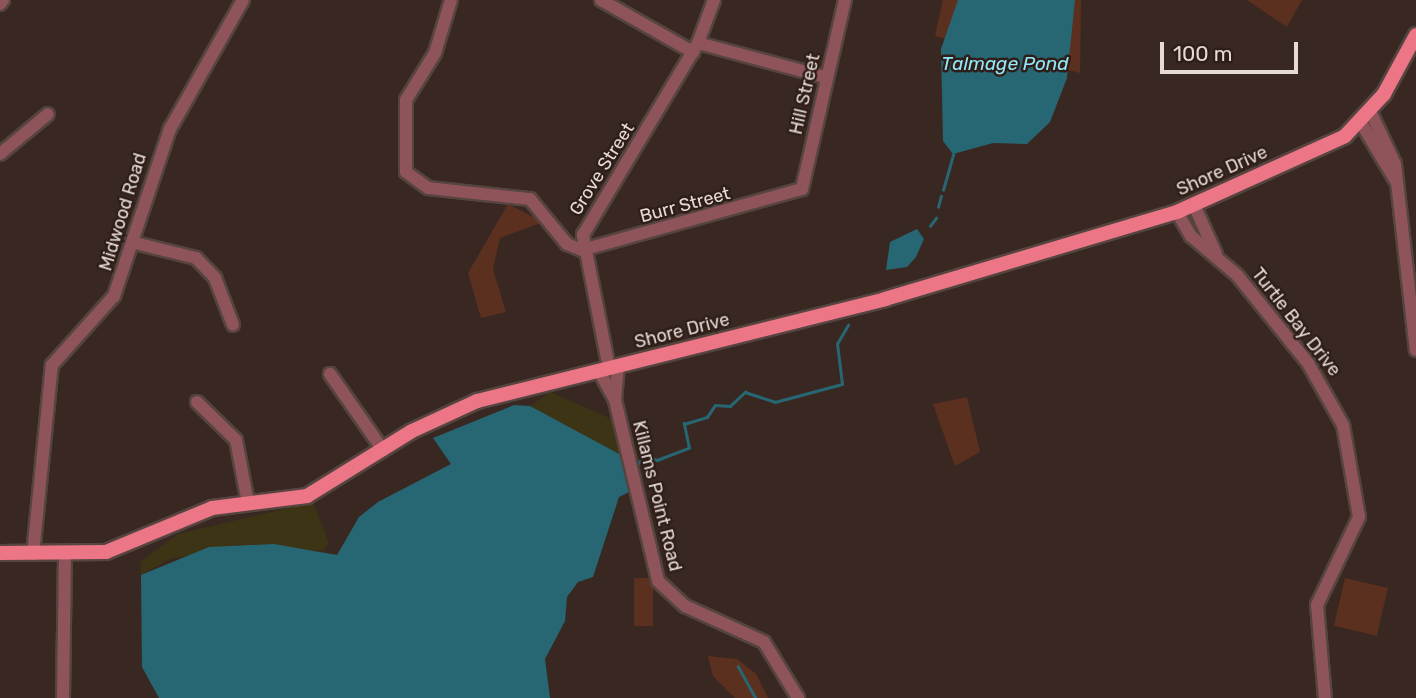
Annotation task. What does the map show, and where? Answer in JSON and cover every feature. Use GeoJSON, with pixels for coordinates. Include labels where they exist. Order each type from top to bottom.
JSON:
{"type":"FeatureCollection","features":[{"type":"Feature","properties":{"kind":"main road"},"geometry":{"type":"LineString","coordinates":[[1366,118],[1416,35]]}},
{"type":"Feature","properties":{"kind":"main road","name":"Shore Drive"},"geometry":{"type":"LineString","coordinates":[[0,553],[65,555],[120,549],[199,512],[311,495],[383,450],[462,406],[886,298],[1177,212],[1333,143],[1366,118]]}},
{"type":"Feature","properties":{"kind":"street","name":"Midwood Road"},"geometry":{"type":"LineString","coordinates":[[33,554],[52,365],[114,296],[135,243],[170,129],[243,0]]}},
{"type":"Feature","properties":{"kind":"street"},"geometry":{"type":"LineString","coordinates":[[451,0],[435,53],[406,100],[406,172],[428,188],[530,199],[567,244],[582,250]]}},
{"type":"Feature","properties":{"kind":"street"},"geometry":{"type":"LineString","coordinates":[[601,0],[695,48],[825,77]]}},
{"type":"Feature","properties":{"kind":"street","name":"Grove Street"},"geometry":{"type":"LineString","coordinates":[[609,368],[582,250],[588,222],[695,48],[714,0]]}},
{"type":"Feature","properties":{"kind":"street","name":"Hill Street"},"geometry":{"type":"LineString","coordinates":[[796,193],[805,178],[825,77],[845,0]]}},
{"type":"Feature","properties":{"kind":"street"},"geometry":{"type":"LineString","coordinates":[[0,154],[48,114]]}},
{"type":"Feature","properties":{"kind":"street"},"geometry":{"type":"LineString","coordinates":[[1366,118],[1397,183],[1412,252],[1416,350]]}},
{"type":"Feature","properties":{"kind":"street","name":"Burr Street"},"geometry":{"type":"LineString","coordinates":[[582,250],[796,193]]}},
{"type":"Feature","properties":{"kind":"street","name":"Turtle Bay Drive"},"geometry":{"type":"LineString","coordinates":[[1194,205],[1216,254]]}},
{"type":"Feature","properties":{"kind":"street","name":"Turtle Bay Drive"},"geometry":{"type":"LineString","coordinates":[[1177,212],[1191,236],[1216,254],[1308,363],[1337,411],[1351,453],[1359,503],[1355,533],[1317,605],[1325,698]]}},
{"type":"Feature","properties":{"kind":"street"},"geometry":{"type":"LineString","coordinates":[[135,243],[196,258],[215,278],[233,325]]}},
{"type":"Feature","properties":{"kind":"street","name":"Killams Point Road"},"geometry":{"type":"LineString","coordinates":[[609,368],[658,580],[685,606],[764,642],[799,698]]}},
{"type":"Feature","properties":{"kind":"street","name":"Killams Point Road"},"geometry":{"type":"LineString","coordinates":[[609,368],[615,400]]}},
{"type":"Feature","properties":{"kind":"street"},"geometry":{"type":"LineString","coordinates":[[330,374],[383,450]]}},
{"type":"Feature","properties":{"kind":"street"},"geometry":{"type":"LineString","coordinates":[[197,401],[237,442],[248,503]]}},
{"type":"Feature","properties":{"kind":"street"},"geometry":{"type":"LineString","coordinates":[[63,698],[65,555]]}},
{"type":"Feature","properties":{"kind":"shaded area"},"geometry":{"type":"Polygon","coordinates":[[[943,0],[1081,0],[1080,73],[935,36],[943,0]]]}},
{"type":"Feature","properties":{"kind":"shaded area"},"geometry":{"type":"Polygon","coordinates":[[[1247,0],[1302,0],[1287,27],[1247,0]]]}},
{"type":"Feature","properties":{"kind":"shaded area"},"geometry":{"type":"Polygon","coordinates":[[[508,204],[543,222],[500,238],[493,269],[506,312],[481,318],[468,273],[508,204]]]}},
{"type":"Feature","properties":{"kind":"shaded area"},"geometry":{"type":"Polygon","coordinates":[[[967,397],[980,452],[955,466],[933,404],[967,397]]]}},
{"type":"Feature","properties":{"kind":"shaded area"},"geometry":{"type":"Polygon","coordinates":[[[634,578],[653,578],[653,626],[634,626],[634,578]]]}},
{"type":"Feature","properties":{"kind":"shaded area"},"geometry":{"type":"Polygon","coordinates":[[[1345,578],[1388,588],[1377,636],[1334,626],[1345,578]]]}},
{"type":"Feature","properties":{"kind":"shaded area"},"geometry":{"type":"Polygon","coordinates":[[[708,656],[737,659],[756,674],[768,698],[735,698],[713,676],[708,656]]]}},
{"type":"Feature","properties":{"kind":"sand"},"geometry":{"type":"Polygon","coordinates":[[[550,392],[616,421],[623,456],[530,406],[550,392]]]}},
{"type":"Feature","properties":{"kind":"sand"},"geometry":{"type":"Polygon","coordinates":[[[313,502],[329,543],[323,551],[239,545],[170,559],[141,575],[140,562],[178,534],[313,502]]]}},
{"type":"Feature","properties":{"kind":"water","name":"Talmage Pond"},"geometry":{"type":"Polygon","coordinates":[[[958,0],[1075,0],[1067,78],[1050,122],[1027,144],[993,143],[953,154],[943,141],[941,49],[958,0]]]}},
{"type":"Feature","properties":{"kind":"water"},"geometry":{"type":"Polygon","coordinates":[[[917,229],[924,239],[916,257],[907,267],[886,270],[890,242],[917,229]]]}},
{"type":"Feature","properties":{"kind":"water"},"geometry":{"type":"Polygon","coordinates":[[[514,405],[530,406],[623,456],[631,491],[619,497],[593,577],[578,582],[567,597],[565,621],[545,659],[550,698],[159,698],[142,667],[141,575],[209,547],[274,544],[337,555],[359,517],[378,502],[451,464],[433,438],[514,405]]]}},
{"type":"Feature","properties":{"kind":"waterway"},"geometry":{"type":"LineString","coordinates":[[943,190],[953,154]]}},
{"type":"Feature","properties":{"kind":"waterway"},"geometry":{"type":"LineString","coordinates":[[938,207],[941,196]]}},
{"type":"Feature","properties":{"kind":"waterway"},"geometry":{"type":"LineString","coordinates":[[930,226],[936,218]]}},
{"type":"Feature","properties":{"kind":"waterway"},"geometry":{"type":"LineString","coordinates":[[635,468],[644,455],[657,460],[689,448],[684,424],[707,417],[715,405],[730,406],[745,392],[775,402],[842,384],[837,344],[848,325]]}},
{"type":"Feature","properties":{"kind":"waterway"},"geometry":{"type":"LineString","coordinates":[[738,666],[756,698]]}}]}
